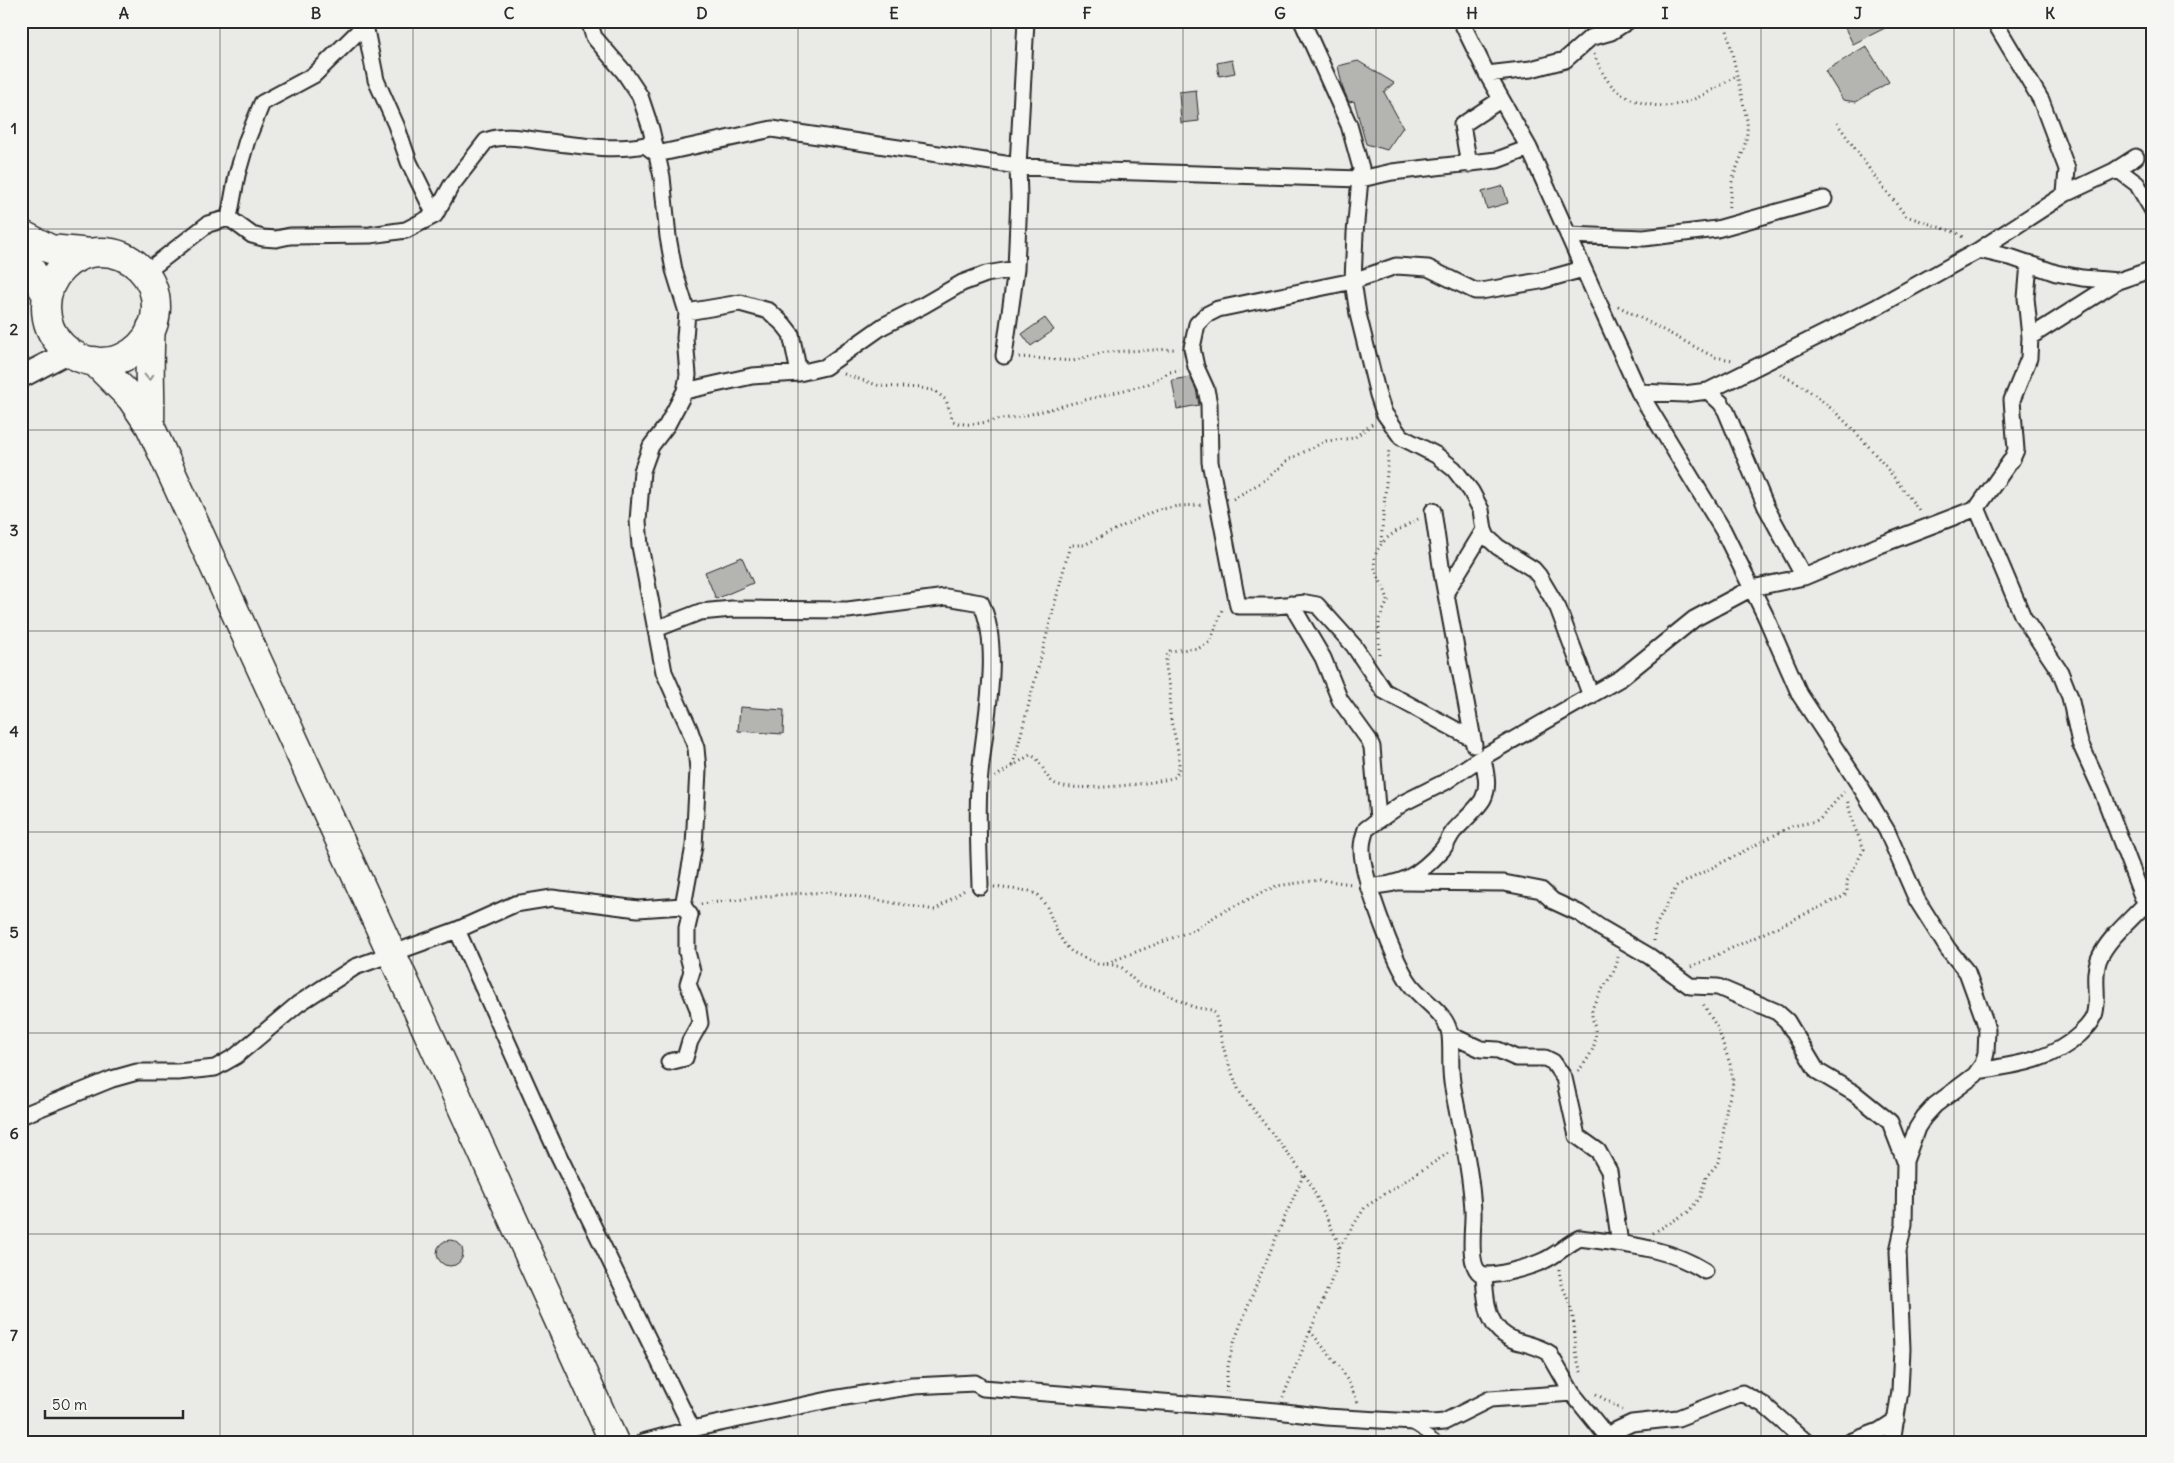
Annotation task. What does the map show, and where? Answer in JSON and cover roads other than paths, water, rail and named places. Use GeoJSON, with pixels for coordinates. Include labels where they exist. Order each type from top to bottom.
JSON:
{"type":"FeatureCollection","features":[{"type":"Feature","properties":{"kind":"highway"},"geometry":{"type":"LineString","coordinates":[[21,234],[50,249],[92,253],[103,252],[119,256],[146,272],[156,305],[151,328],[148,361],[151,397],[150,426]]}},
{"type":"Feature","properties":{"kind":"highway"},"geometry":{"type":"LineString","coordinates":[[92,253],[76,258],[63,267],[56,275],[47,295],[46,317],[50,328],[67,353],[94,361],[106,362],[128,354],[146,339],[151,328]]}},
{"type":"Feature","properties":{"kind":"highway"},"geometry":{"type":"LineString","coordinates":[[21,254],[47,295]]}},
{"type":"Feature","properties":{"kind":"highway"},"geometry":{"type":"LineString","coordinates":[[94,361],[131,398],[150,426],[308,766],[390,953],[614,1442]]}},
{"type":"Feature","properties":{"kind":"main road"},"geometry":{"type":"LineString","coordinates":[[21,377],[67,353]]}},
{"type":"Feature","properties":{"kind":"street"},"geometry":{"type":"LineString","coordinates":[[589,21],[594,37],[624,72],[640,96],[657,154],[662,177],[672,262],[687,312],[685,338],[688,375],[685,391],[667,425],[650,446],[642,471],[638,521],[639,538],[664,672],[696,748],[698,770],[694,846],[683,906],[690,915],[687,928],[687,952],[692,971],[688,984],[698,1009],[700,1023],[690,1041],[685,1058],[669,1062]]}},
{"type":"Feature","properties":{"kind":"street"},"geometry":{"type":"LineString","coordinates":[[1004,356],[1016,269],[1019,197],[1018,166],[1026,21]]}},
{"type":"Feature","properties":{"kind":"street"},"geometry":{"type":"LineString","coordinates":[[1302,21],[1349,125],[1361,168],[1353,281],[1358,314],[1378,395],[1387,417],[1401,437],[1436,455],[1454,469],[1471,491],[1481,510],[1487,537],[1498,547],[1526,564],[1539,576],[1558,608],[1591,696]]}},
{"type":"Feature","properties":{"kind":"street"},"geometry":{"type":"LineString","coordinates":[[1461,21],[1486,74],[1529,148],[1639,392],[1723,530],[1752,588],[1800,694],[1887,831],[1917,900],[1948,949],[1967,972],[1979,1002],[1987,1030],[1986,1053],[1978,1071],[1924,1117],[1917,1128],[1905,1161],[1904,1224],[1898,1251],[1902,1349],[1900,1391],[1892,1442]]}},
{"type":"Feature","properties":{"kind":"street"},"geometry":{"type":"LineString","coordinates":[[1486,74],[1531,69],[1564,60],[1595,36],[1603,36],[1628,21]]}},
{"type":"Feature","properties":{"kind":"street"},"geometry":{"type":"LineString","coordinates":[[1994,21],[2041,100],[2067,169],[2065,194]]}},
{"type":"Feature","properties":{"kind":"street"},"geometry":{"type":"LineString","coordinates":[[367,23],[376,80],[396,125],[408,162],[435,215]]}},
{"type":"Feature","properties":{"kind":"street"},"geometry":{"type":"LineString","coordinates":[[229,218],[237,175],[247,140],[262,102],[314,75],[367,23]]}},
{"type":"Feature","properties":{"kind":"street"},"geometry":{"type":"LineString","coordinates":[[1469,164],[1462,125],[1500,100]]}},
{"type":"Feature","properties":{"kind":"street"},"geometry":{"type":"LineString","coordinates":[[229,218],[252,234],[263,238],[276,239],[290,236],[390,233],[406,230],[435,215],[451,186],[486,141],[505,137],[581,146],[630,148],[645,145],[657,154],[772,130],[1018,166],[1073,170],[1361,180],[1392,172],[1496,160],[1529,148]]}},
{"type":"Feature","properties":{"kind":"street"},"geometry":{"type":"LineString","coordinates":[[1639,392],[1684,394],[1708,390],[1875,308],[1979,250],[2065,194],[2117,169],[2136,157]]}},
{"type":"Feature","properties":{"kind":"street"},"geometry":{"type":"LineString","coordinates":[[2117,169],[2137,184],[2153,211]]}},
{"type":"Feature","properties":{"kind":"street"},"geometry":{"type":"LineString","coordinates":[[1568,235],[1644,238],[1710,230],[1824,199]]}},
{"type":"Feature","properties":{"kind":"street"},"geometry":{"type":"LineString","coordinates":[[146,272],[208,224],[229,218]]}},
{"type":"Feature","properties":{"kind":"street"},"geometry":{"type":"LineString","coordinates":[[1979,250],[2028,263],[2056,273],[2082,278],[2118,281]]}},
{"type":"Feature","properties":{"kind":"street"},"geometry":{"type":"LineString","coordinates":[[1705,1271],[1687,1259],[1664,1252],[1626,1244],[1580,1238],[1564,1246],[1545,1260],[1493,1276],[1484,1276],[1477,1270],[1472,1253],[1472,1189],[1465,1142],[1452,1087],[1450,1035],[1443,1018],[1412,987],[1400,969],[1368,886],[1362,848],[1366,829],[1403,803],[1445,782],[1480,759],[1621,678],[1694,618],[1752,588],[1804,577],[1880,545],[1977,508],[2012,459],[2016,450],[2012,400],[2029,358],[2030,337],[2026,298],[2028,263]]}},
{"type":"Feature","properties":{"kind":"street"},"geometry":{"type":"LineString","coordinates":[[1472,739],[1390,695],[1380,686],[1354,646],[1317,605],[1310,603],[1239,606],[1210,462],[1209,404],[1204,381],[1196,368],[1192,348],[1198,324],[1206,314],[1218,309],[1353,281],[1389,267],[1425,267],[1439,272],[1475,291],[1481,292],[1540,281],[1583,269]]}},
{"type":"Feature","properties":{"kind":"street"},"geometry":{"type":"LineString","coordinates":[[685,391],[752,376],[799,373],[824,367],[883,326],[962,283],[986,274],[1016,269]]}},
{"type":"Feature","properties":{"kind":"street"},"geometry":{"type":"LineString","coordinates":[[2030,337],[2118,281],[2153,269]]}},
{"type":"Feature","properties":{"kind":"street"},"geometry":{"type":"LineString","coordinates":[[687,312],[740,303],[769,311],[791,334],[799,373]]}},
{"type":"Feature","properties":{"kind":"street"},"geometry":{"type":"LineString","coordinates":[[1708,390],[1726,411],[1766,507],[1804,577]]}},
{"type":"Feature","properties":{"kind":"street"},"geometry":{"type":"LineString","coordinates":[[1977,508],[2023,617],[2060,672],[2070,697],[2080,743],[2102,791],[2142,896],[2149,908],[2111,942],[2100,957],[2095,970],[2095,1014],[2088,1026],[2071,1043],[2046,1057],[2025,1064],[1978,1071]]}},
{"type":"Feature","properties":{"kind":"street"},"geometry":{"type":"LineString","coordinates":[[1402,882],[1418,872],[1443,849],[1452,833],[1483,800],[1487,785],[1472,739],[1433,511]]}},
{"type":"Feature","properties":{"kind":"street"},"geometry":{"type":"LineString","coordinates":[[1446,592],[1484,530]]}},
{"type":"Feature","properties":{"kind":"street"},"geometry":{"type":"LineString","coordinates":[[656,629],[700,612],[732,609],[848,610],[946,597],[981,603],[988,618],[990,683],[978,786],[980,886]]}},
{"type":"Feature","properties":{"kind":"street"},"geometry":{"type":"LineString","coordinates":[[1291,604],[1323,658],[1340,700],[1372,747],[1378,819]]}},
{"type":"Feature","properties":{"kind":"street"},"geometry":{"type":"LineString","coordinates":[[1368,886],[1387,886],[1402,882],[1504,883],[1541,890],[1553,901],[1579,912],[1649,956],[1690,986],[1718,987],[1782,1015],[1817,1071],[1854,1093],[1890,1122],[1905,1161]]}},
{"type":"Feature","properties":{"kind":"street"},"geometry":{"type":"LineString","coordinates":[[21,1116],[112,1079],[137,1072],[178,1072],[215,1068],[236,1056],[298,1004],[355,967],[457,930],[501,912],[515,904],[552,898],[638,909],[683,906]]}},
{"type":"Feature","properties":{"kind":"street"},"geometry":{"type":"LineString","coordinates":[[457,930],[556,1150],[692,1429]]}},
{"type":"Feature","properties":{"kind":"street"},"geometry":{"type":"LineString","coordinates":[[1450,1035],[1481,1049],[1498,1050],[1516,1058],[1545,1058],[1559,1069],[1566,1086],[1577,1136],[1598,1151],[1609,1171],[1626,1244]]}},
{"type":"Feature","properties":{"kind":"street"},"geometry":{"type":"LineString","coordinates":[[1484,1276],[1486,1304],[1495,1327],[1513,1340],[1548,1351],[1572,1393],[1607,1438],[1626,1425],[1678,1418],[1742,1393],[1764,1405],[1806,1442]]}},
{"type":"Feature","properties":{"kind":"street"},"geometry":{"type":"LineString","coordinates":[[643,1442],[692,1429],[833,1398],[922,1385],[975,1383],[983,1388],[1408,1422],[1444,1422],[1490,1399],[1572,1393]]}},
{"type":"Feature","properties":{"kind":"street"},"geometry":{"type":"LineString","coordinates":[[1850,1442],[1878,1431],[1896,1420]]}},
{"type":"Feature","properties":{"kind":"lane"},"geometry":{"type":"LineString","coordinates":[[1408,1422],[1439,1442]]}}]}
